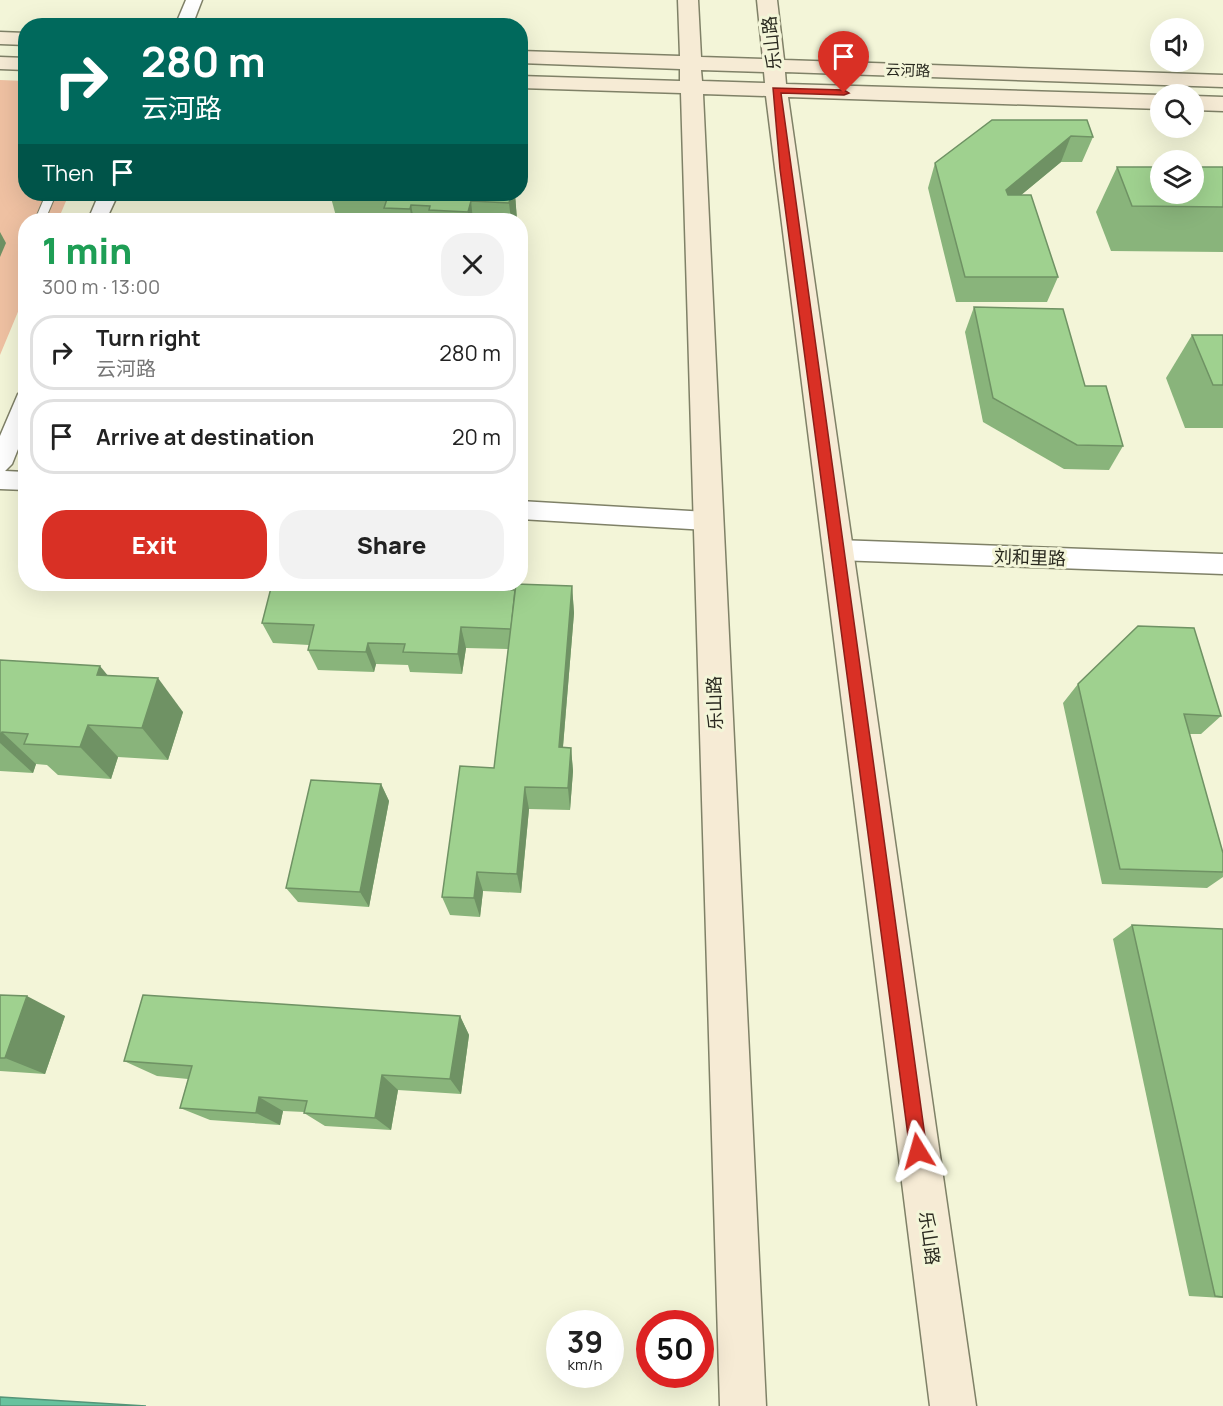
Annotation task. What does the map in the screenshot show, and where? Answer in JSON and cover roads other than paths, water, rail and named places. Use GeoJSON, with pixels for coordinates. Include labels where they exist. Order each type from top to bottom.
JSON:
{"type":"FeatureCollection","features":[{"type":"Feature","properties":{"kind":"main road","name":"乐山路"},"geometry":{"type":"LineString","coordinates":[[688,0],[743,1406]]}},
{"type":"Feature","properties":{"kind":"main road","name":"乐山路"},"geometry":{"type":"LineString","coordinates":[[767,0],[837,550],[953,1406]]}},
{"type":"Feature","properties":{"kind":"main road"},"geometry":{"type":"LineString","coordinates":[[0,38],[18,39]]}},
{"type":"Feature","properties":{"kind":"main road","name":"云河路"},"geometry":{"type":"LineString","coordinates":[[528,58],[691,75]]}},
{"type":"Feature","properties":{"kind":"main road"},"geometry":{"type":"LineString","coordinates":[[0,63],[18,64]]}},
{"type":"Feature","properties":{"kind":"main road","name":"云河路"},"geometry":{"type":"LineString","coordinates":[[528,82],[691,75],[1223,81]]}},
{"type":"Feature","properties":{"kind":"main road","name":"云河路"},"geometry":{"type":"LineString","coordinates":[[775,77],[1150,101]]}},
{"type":"Feature","properties":{"kind":"main road"},"geometry":{"type":"LineString","coordinates":[[1204,103],[1223,104]]}},
{"type":"Feature","properties":{"kind":"street"},"geometry":{"type":"LineString","coordinates":[[186,18],[194,0]]}},
{"type":"Feature","properties":{"kind":"street"},"geometry":{"type":"LineString","coordinates":[[0,464],[18,420]]}},
{"type":"Feature","properties":{"kind":"street"},"geometry":{"type":"LineString","coordinates":[[0,480],[18,481]]}},
{"type":"Feature","properties":{"kind":"street"},"geometry":{"type":"LineString","coordinates":[[528,510],[707,521]]}},
{"type":"Feature","properties":{"kind":"street","name":"刘和里路"},"geometry":{"type":"LineString","coordinates":[[837,550],[1223,564]]}}]}
